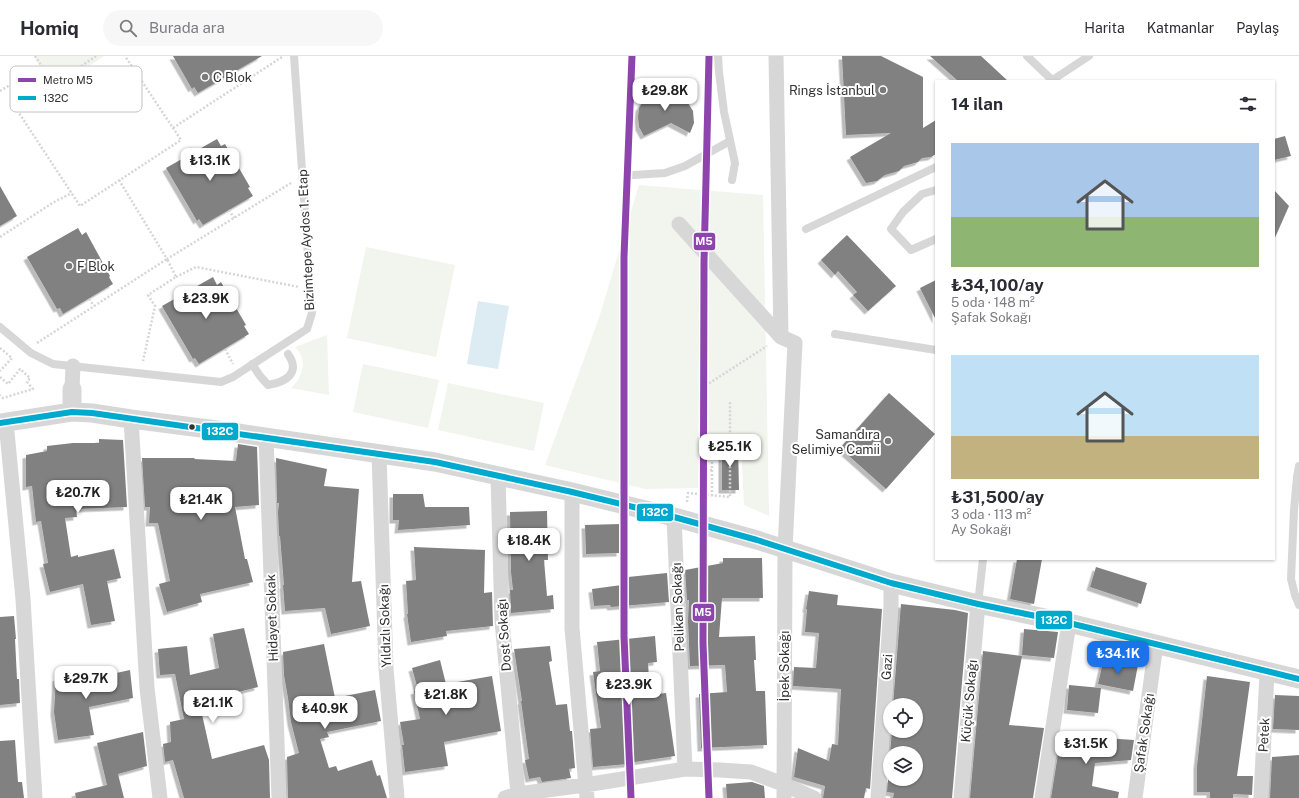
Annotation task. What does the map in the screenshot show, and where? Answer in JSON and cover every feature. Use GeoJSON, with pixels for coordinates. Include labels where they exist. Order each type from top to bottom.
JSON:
{"type":"FeatureCollection","features":[{"type":"Feature","properties":{"kind":"street"},"geometry":{"type":"LineString","coordinates":[[776,56],[781,337]]}},
{"type":"Feature","properties":{"kind":"street"},"geometry":{"type":"LineString","coordinates":[[679,224],[781,337]]}},
{"type":"Feature","properties":{"kind":"street","name":"İpek Sokağı"},"geometry":{"type":"LineString","coordinates":[[781,337],[795,343],[785,549],[784,791]]}},
{"type":"Feature","properties":{"kind":"street"},"geometry":{"type":"LineString","coordinates":[[72,412],[73,366]]}},
{"type":"Feature","properties":{"kind":"street"},"geometry":{"type":"LineString","coordinates":[[35,798],[23,599],[3,423],[72,412],[92,413],[435,462],[572,492],[674,517],[785,549],[891,583],[978,604],[1069,623],[1299,680]]}},
{"type":"Feature","properties":{"kind":"street"},"geometry":{"type":"LineString","coordinates":[[131,419],[147,688],[160,798]]}},
{"type":"Feature","properties":{"kind":"street","name":"Hidayet Sokak"},"geometry":{"type":"LineString","coordinates":[[266,437],[278,798]]}},
{"type":"Feature","properties":{"kind":"street","name":"Yıldızlı Sokağı"},"geometry":{"type":"LineString","coordinates":[[379,454],[386,668],[397,798]]}},
{"type":"Feature","properties":{"kind":"street","name":"Dost Sokağı"},"geometry":{"type":"LineString","coordinates":[[498,476],[502,621],[511,796]]}},
{"type":"Feature","properties":{"kind":"street"},"geometry":{"type":"LineString","coordinates":[[572,492],[572,628],[586,792]]}},
{"type":"Feature","properties":{"kind":"street","name":"Pelikan Sokağı"},"geometry":{"type":"LineString","coordinates":[[674,517],[684,769]]}},
{"type":"Feature","properties":{"kind":"street","name":"Gazi"},"geometry":{"type":"LineString","coordinates":[[878,798],[891,606],[891,583]]}},
{"type":"Feature","properties":{"kind":"street","name":"Küçük Sokağı"},"geometry":{"type":"LineString","coordinates":[[961,798],[978,604]]}},
{"type":"Feature","properties":{"kind":"street"},"geometry":{"type":"LineString","coordinates":[[1042,798],[1069,623]]}},
{"type":"Feature","properties":{"kind":"street","name":"Şafak Sokağı"},"geometry":{"type":"LineString","coordinates":[[1135,798],[1156,644]]}},
{"type":"Feature","properties":{"kind":"street","name":"Petek"},"geometry":{"type":"LineString","coordinates":[[1261,798],[1267,672]]}},
{"type":"Feature","properties":{"kind":"street"},"geometry":{"type":"LineString","coordinates":[[511,796],[586,792],[684,769],[751,772],[784,791],[814,798]]}},
{"type":"Feature","properties":{"kind":"lane","name":"Bizimtepe Aydos 1. Etap"},"geometry":{"type":"LineString","coordinates":[[0,327],[31,353],[53,364],[221,382],[232,377],[307,329],[312,313],[311,290],[294,56]]}},
{"type":"Feature","properties":{"kind":"lane"},"geometry":{"type":"LineString","coordinates":[[718,56],[724,112],[735,163],[732,180]]}},
{"type":"Feature","properties":{"kind":"lane"},"geometry":{"type":"LineString","coordinates":[[1027,56],[1052,80]]}},
{"type":"Feature","properties":{"kind":"lane"},"geometry":{"type":"LineString","coordinates":[[1054,80],[1090,56]]}},
{"type":"Feature","properties":{"kind":"lane"},"geometry":{"type":"LineString","coordinates":[[633,175],[666,173],[685,166],[730,141]]}},
{"type":"Feature","properties":{"kind":"lane"},"geometry":{"type":"LineString","coordinates":[[806,229],[935,167]]}},
{"type":"Feature","properties":{"kind":"lane"},"geometry":{"type":"LineString","coordinates":[[935,190],[922,194],[904,212],[891,229],[911,250],[935,239]]}},
{"type":"Feature","properties":{"kind":"lane"},"geometry":{"type":"LineString","coordinates":[[835,334],[935,350]]}},
{"type":"Feature","properties":{"kind":"lane"},"geometry":{"type":"LineString","coordinates":[[252,364],[268,385],[279,383],[288,378],[294,369],[293,361],[288,354]]}},
{"type":"Feature","properties":{"kind":"lane"},"geometry":{"type":"LineString","coordinates":[[1299,466],[1296,477],[1291,579],[1299,605]]}},
{"type":"Feature","properties":{"kind":"lane"},"geometry":{"type":"LineString","coordinates":[[978,604],[984,560]]}},
{"type":"Feature","properties":{"kind":"path"},"geometry":{"type":"LineString","coordinates":[[35,56],[41,66]]}},
{"type":"Feature","properties":{"kind":"path"},"geometry":{"type":"LineString","coordinates":[[82,66],[96,56]]}},
{"type":"Feature","properties":{"kind":"path"},"geometry":{"type":"LineString","coordinates":[[125,56],[132,66]]}},
{"type":"Feature","properties":{"kind":"path"},"geometry":{"type":"LineString","coordinates":[[173,128],[284,56]]}},
{"type":"Feature","properties":{"kind":"path"},"geometry":{"type":"LineString","coordinates":[[18,112],[80,206],[181,140],[142,82]]}},
{"type":"Feature","properties":{"kind":"path"},"geometry":{"type":"LineString","coordinates":[[0,91],[10,85]]}},
{"type":"Feature","properties":{"kind":"path"},"geometry":{"type":"LineString","coordinates":[[0,371],[12,358],[27,350],[167,259],[303,176]]}},
{"type":"Feature","properties":{"kind":"path"},"geometry":{"type":"LineString","coordinates":[[119,180],[167,259],[176,277]]}},
{"type":"Feature","properties":{"kind":"path"},"geometry":{"type":"LineString","coordinates":[[0,237],[54,202],[72,193]]}},
{"type":"Feature","properties":{"kind":"path"},"geometry":{"type":"LineString","coordinates":[[229,210],[234,218]]}},
{"type":"Feature","properties":{"kind":"path"},"geometry":{"type":"LineString","coordinates":[[141,373],[155,306],[148,295],[176,277],[196,267],[311,290]]}},
{"type":"Feature","properties":{"kind":"path"},"geometry":{"type":"LineString","coordinates":[[90,299],[94,306]]}},
{"type":"Feature","properties":{"kind":"path"},"geometry":{"type":"LineString","coordinates":[[712,470],[704,470],[705,386],[781,337]]}},
{"type":"Feature","properties":{"kind":"path"},"geometry":{"type":"LineString","coordinates":[[0,348],[12,358]]}},
{"type":"Feature","properties":{"kind":"path"},"geometry":{"type":"LineString","coordinates":[[225,349],[238,373]]}},
{"type":"Feature","properties":{"kind":"path"},"geometry":{"type":"LineString","coordinates":[[0,377],[8,384],[20,369],[30,378],[26,382],[33,389],[3,398],[0,395]]}},
{"type":"Feature","properties":{"kind":"path"},"geometry":{"type":"LineString","coordinates":[[693,494],[730,497],[730,402]]}},
{"type":"Feature","properties":{"kind":"path"},"geometry":{"type":"LineString","coordinates":[[712,454],[712,496]]}},
{"type":"Feature","properties":{"kind":"shaded area"},"geometry":{"type":"Polygon","coordinates":[[[34,56],[104,56],[89,66],[40,66],[34,56]]]}},
{"type":"Feature","properties":{"kind":"shaded area"},"geometry":{"type":"Polygon","coordinates":[[[639,185],[763,195],[769,516],[744,505],[741,444],[701,446],[701,488],[645,489],[545,465],[599,318],[639,185]]]}},
{"type":"Feature","properties":{"kind":"shaded area"},"geometry":{"type":"Polygon","coordinates":[[[366,247],[455,265],[436,357],[347,338],[366,247]]]}},
{"type":"Feature","properties":{"kind":"shaded area"},"geometry":{"type":"Polygon","coordinates":[[[478,301],[509,306],[498,369],[467,364],[478,301]]]}},
{"type":"Feature","properties":{"kind":"shaded area"},"geometry":{"type":"Polygon","coordinates":[[[327,335],[329,395],[291,388],[299,379],[303,363],[302,357],[295,347],[327,335]]]}},
{"type":"Feature","properties":{"kind":"shaded area"},"geometry":{"type":"Polygon","coordinates":[[[363,364],[439,380],[428,428],[353,412],[363,364]]]}},
{"type":"Feature","properties":{"kind":"shaded area"},"geometry":{"type":"Polygon","coordinates":[[[448,383],[544,403],[534,451],[438,430],[448,383]]]}},
{"type":"Feature","properties":{"kind":"building","name":"C Blok"},"geometry":{"type":"Polygon","coordinates":[[[173,56],[262,56],[198,93],[194,87],[192,89],[173,56]]]}},
{"type":"Feature","properties":{"kind":"building"},"geometry":{"type":"Polygon","coordinates":[[[842,56],[881,56],[923,77],[923,128],[935,121],[935,155],[931,157],[922,158],[918,162],[904,166],[899,171],[885,175],[877,181],[866,183],[850,157],[891,133],[846,135],[842,56]]]}},
{"type":"Feature","properties":{"kind":"building"},"geometry":{"type":"Polygon","coordinates":[[[930,56],[981,56],[1007,80],[957,80],[930,56]]]}},
{"type":"Feature","properties":{"kind":"building"},"geometry":{"type":"Polygon","coordinates":[[[672,90],[688,103],[693,111],[694,123],[690,133],[671,123],[644,136],[639,127],[639,108],[652,92],[672,90]]]}},
{"type":"Feature","properties":{"kind":"building"},"geometry":{"type":"Polygon","coordinates":[[[1285,136],[1291,156],[1275,160],[1275,139],[1285,136]]]}},
{"type":"Feature","properties":{"kind":"building"},"geometry":{"type":"Polygon","coordinates":[[[217,139],[221,146],[225,144],[250,187],[248,188],[253,196],[203,225],[199,219],[197,221],[166,168],[217,139]]]}},
{"type":"Feature","properties":{"kind":"building"},"geometry":{"type":"Polygon","coordinates":[[[0,186],[17,216],[0,226],[0,186]]]}},
{"type":"Feature","properties":{"kind":"building"},"geometry":{"type":"Polygon","coordinates":[[[1275,191],[1289,206],[1275,238],[1275,191]]]}},
{"type":"Feature","properties":{"kind":"building","name":"F Blok"},"geometry":{"type":"Polygon","coordinates":[[[78,228],[82,235],[86,232],[113,284],[63,314],[60,308],[57,309],[27,257],[78,228]]]}},
{"type":"Feature","properties":{"kind":"building"},"geometry":{"type":"Polygon","coordinates":[[[847,235],[896,286],[868,311],[853,295],[857,292],[838,271],[835,275],[821,260],[847,235]]]}},
{"type":"Feature","properties":{"kind":"building"},"geometry":{"type":"Polygon","coordinates":[[[213,277],[217,285],[221,282],[246,325],[244,326],[249,334],[199,364],[195,358],[193,359],[162,306],[213,277]]]}},
{"type":"Feature","properties":{"kind":"building"},"geometry":{"type":"Polygon","coordinates":[[[935,280],[935,318],[920,288],[935,280]]]}},
{"type":"Feature","properties":{"kind":"building","name":"Samandıra Selimiye Camii"},"geometry":{"type":"Polygon","coordinates":[[[889,393],[935,434],[886,489],[840,448],[889,393]]]}},
{"type":"Feature","properties":{"kind":"building"},"geometry":{"type":"Polygon","coordinates":[[[99,439],[123,440],[127,507],[76,509],[77,517],[65,518],[71,557],[78,555],[78,557],[114,549],[121,578],[107,581],[115,621],[91,625],[83,584],[50,592],[43,564],[48,563],[41,521],[36,522],[32,486],[26,487],[26,455],[47,451],[47,446],[73,443],[99,443],[99,439]]]}},
{"type":"Feature","properties":{"kind":"building"},"geometry":{"type":"Polygon","coordinates":[[[238,444],[257,447],[259,505],[235,507],[245,559],[247,559],[253,582],[200,594],[202,602],[167,612],[159,584],[170,581],[158,523],[149,523],[150,507],[145,507],[142,458],[195,458],[194,459],[236,461],[238,444]]]}},
{"type":"Feature","properties":{"kind":"building"},"geometry":{"type":"Polygon","coordinates":[[[722,446],[738,446],[739,490],[722,490],[722,446]]]}},
{"type":"Feature","properties":{"kind":"building"},"geometry":{"type":"Polygon","coordinates":[[[276,458],[327,469],[324,486],[359,489],[352,582],[361,581],[370,626],[331,634],[325,608],[285,611],[279,536],[279,503],[277,503],[276,458]]]}},
{"type":"Feature","properties":{"kind":"building"},"geometry":{"type":"Polygon","coordinates":[[[393,494],[423,494],[425,507],[469,507],[470,525],[398,530],[399,520],[393,520],[393,494]]]}},
{"type":"Feature","properties":{"kind":"building"},"geometry":{"type":"Polygon","coordinates":[[[547,511],[548,560],[544,560],[547,596],[553,595],[554,609],[511,613],[510,590],[513,590],[511,572],[510,512],[547,511]]]}},
{"type":"Feature","properties":{"kind":"building"},"geometry":{"type":"Polygon","coordinates":[[[620,524],[620,553],[586,554],[585,525],[620,524]]]}},
{"type":"Feature","properties":{"kind":"building"},"geometry":{"type":"Polygon","coordinates":[[[414,547],[485,550],[484,593],[492,592],[493,626],[446,631],[447,636],[411,642],[407,614],[406,581],[416,580],[414,547]]]}},
{"type":"Feature","properties":{"kind":"building"},"geometry":{"type":"Polygon","coordinates":[[[723,558],[762,558],[763,598],[722,598],[719,637],[755,636],[756,660],[754,660],[756,691],[765,691],[767,745],[701,748],[699,694],[727,692],[725,665],[690,666],[688,621],[689,600],[687,600],[685,570],[723,563],[723,558]]]}},
{"type":"Feature","properties":{"kind":"building"},"geometry":{"type":"Polygon","coordinates":[[[1017,560],[1042,560],[1034,604],[1010,599],[1017,560]]]}},
{"type":"Feature","properties":{"kind":"building"},"geometry":{"type":"Polygon","coordinates":[[[1096,567],[1147,583],[1141,604],[1090,587],[1096,567]]]}},
{"type":"Feature","properties":{"kind":"building"},"geometry":{"type":"Polygon","coordinates":[[[667,573],[669,602],[611,607],[610,605],[594,606],[592,589],[629,584],[628,577],[667,573]]]}},
{"type":"Feature","properties":{"kind":"building"},"geometry":{"type":"Polygon","coordinates":[[[809,591],[838,595],[837,605],[882,609],[870,789],[866,788],[864,798],[823,798],[825,786],[794,777],[798,748],[829,761],[832,744],[838,745],[841,689],[793,686],[794,667],[816,668],[819,633],[805,632],[806,609],[809,591]]]}},
{"type":"Feature","properties":{"kind":"building"},"geometry":{"type":"Polygon","coordinates":[[[901,604],[955,610],[968,613],[952,798],[893,798],[894,793],[887,792],[887,786],[923,786],[923,746],[891,746],[891,738],[923,738],[923,698],[894,698],[901,604]]]}},
{"type":"Feature","properties":{"kind":"building"},"geometry":{"type":"Polygon","coordinates":[[[14,616],[17,679],[19,679],[20,703],[0,705],[0,617],[14,616]]]}},
{"type":"Feature","properties":{"kind":"building"},"geometry":{"type":"Polygon","coordinates":[[[244,628],[258,687],[211,699],[213,708],[201,710],[212,759],[264,745],[269,760],[270,798],[184,798],[173,760],[165,762],[163,744],[171,742],[170,722],[184,719],[175,674],[160,675],[158,649],[187,646],[190,675],[219,668],[213,634],[244,628]]]}},
{"type":"Feature","properties":{"kind":"building"},"geometry":{"type":"Polygon","coordinates":[[[1024,629],[1058,632],[1054,658],[1022,655],[1024,629]]]}},
{"type":"Feature","properties":{"kind":"building"},"geometry":{"type":"Polygon","coordinates":[[[655,636],[657,662],[648,663],[650,695],[666,693],[675,756],[628,764],[593,767],[590,729],[601,728],[593,672],[600,671],[597,642],[655,636]]]}},
{"type":"Feature","properties":{"kind":"building"},"geometry":{"type":"Polygon","coordinates":[[[324,644],[335,698],[375,690],[381,721],[327,732],[329,737],[320,739],[329,768],[336,766],[338,771],[372,760],[377,776],[380,775],[387,798],[288,798],[287,757],[299,753],[291,722],[284,675],[283,652],[324,644]]]}},
{"type":"Feature","properties":{"kind":"building"},"geometry":{"type":"Polygon","coordinates":[[[550,646],[552,661],[549,662],[556,705],[567,704],[570,731],[572,731],[575,768],[569,769],[571,778],[542,782],[540,777],[529,779],[525,760],[529,759],[514,649],[550,646]]]}},
{"type":"Feature","properties":{"kind":"building"},"geometry":{"type":"Polygon","coordinates":[[[983,651],[1022,656],[1009,725],[1044,728],[1033,798],[970,798],[983,651]]]}},
{"type":"Feature","properties":{"kind":"building"},"geometry":{"type":"Polygon","coordinates":[[[1104,658],[1138,665],[1133,691],[1098,684],[1104,658]]]}},
{"type":"Feature","properties":{"kind":"building"},"geometry":{"type":"Polygon","coordinates":[[[440,660],[446,684],[492,676],[501,731],[444,742],[448,766],[405,772],[402,745],[404,745],[400,722],[420,719],[414,691],[418,690],[412,668],[440,660]]]}},
{"type":"Feature","properties":{"kind":"building"},"geometry":{"type":"Polygon","coordinates":[[[89,669],[89,679],[130,670],[133,698],[89,707],[94,735],[58,740],[54,712],[56,678],[89,669]]]}},
{"type":"Feature","properties":{"kind":"building"},"geometry":{"type":"Polygon","coordinates":[[[1207,676],[1250,682],[1237,776],[1253,776],[1252,795],[1233,794],[1233,798],[1210,798],[1210,792],[1197,792],[1197,766],[1207,676]]]}},
{"type":"Feature","properties":{"kind":"building"},"geometry":{"type":"Polygon","coordinates":[[[1069,685],[1101,688],[1098,713],[1067,710],[1069,685]]]}},
{"type":"Feature","properties":{"kind":"building"},"geometry":{"type":"Polygon","coordinates":[[[1275,695],[1299,696],[1299,730],[1273,729],[1275,695]]]}},
{"type":"Feature","properties":{"kind":"building"},"geometry":{"type":"Polygon","coordinates":[[[143,732],[147,766],[118,774],[124,798],[76,798],[75,793],[107,785],[97,743],[143,732]]]}},
{"type":"Feature","properties":{"kind":"building"},"geometry":{"type":"Polygon","coordinates":[[[1061,735],[1134,740],[1131,760],[1095,763],[1092,786],[1119,792],[1118,798],[1051,798],[1061,735]]]}},
{"type":"Feature","properties":{"kind":"building"},"geometry":{"type":"Polygon","coordinates":[[[15,740],[18,782],[22,782],[24,798],[0,798],[0,741],[15,740]]]}},
{"type":"Feature","properties":{"kind":"building"},"geometry":{"type":"Polygon","coordinates":[[[1299,755],[1299,798],[1270,798],[1272,757],[1299,755]]]}},
{"type":"Feature","properties":{"kind":"building"},"geometry":{"type":"Polygon","coordinates":[[[752,782],[764,786],[765,798],[727,798],[726,784],[752,782]]]}},
{"type":"Feature","properties":{"kind":"metro line","name":"M5"},"geometry":{"type":"LineString","coordinates":[[631,798],[624,636],[624,257],[632,56]]}},
{"type":"Feature","properties":{"kind":"metro line","name":"M5"},"geometry":{"type":"LineString","coordinates":[[709,56],[704,262],[703,643],[709,798]]}},
{"type":"Feature","properties":{"kind":"transit line","name":"132C"},"geometry":{"type":"LineString","coordinates":[[0,423],[72,412],[92,413],[435,462],[572,492],[674,517],[757,540],[891,583],[978,604],[1069,623],[1299,679]]}},
{"type":"Feature","properties":{"kind":"place","name":"C Blok"},"geometry":{"type":"Point","coordinates":[205,77]}},
{"type":"Feature","properties":{"kind":"place","name":"Rings İstanbul"},"geometry":{"type":"Point","coordinates":[883,90]}},
{"type":"Feature","properties":{"kind":"place","name":"F Blok"},"geometry":{"type":"Point","coordinates":[69,266]}},
{"type":"Feature","properties":{"kind":"place","name":"Samandıra Selimiye Camii"},"geometry":{"type":"Point","coordinates":[888,441]}}]}
